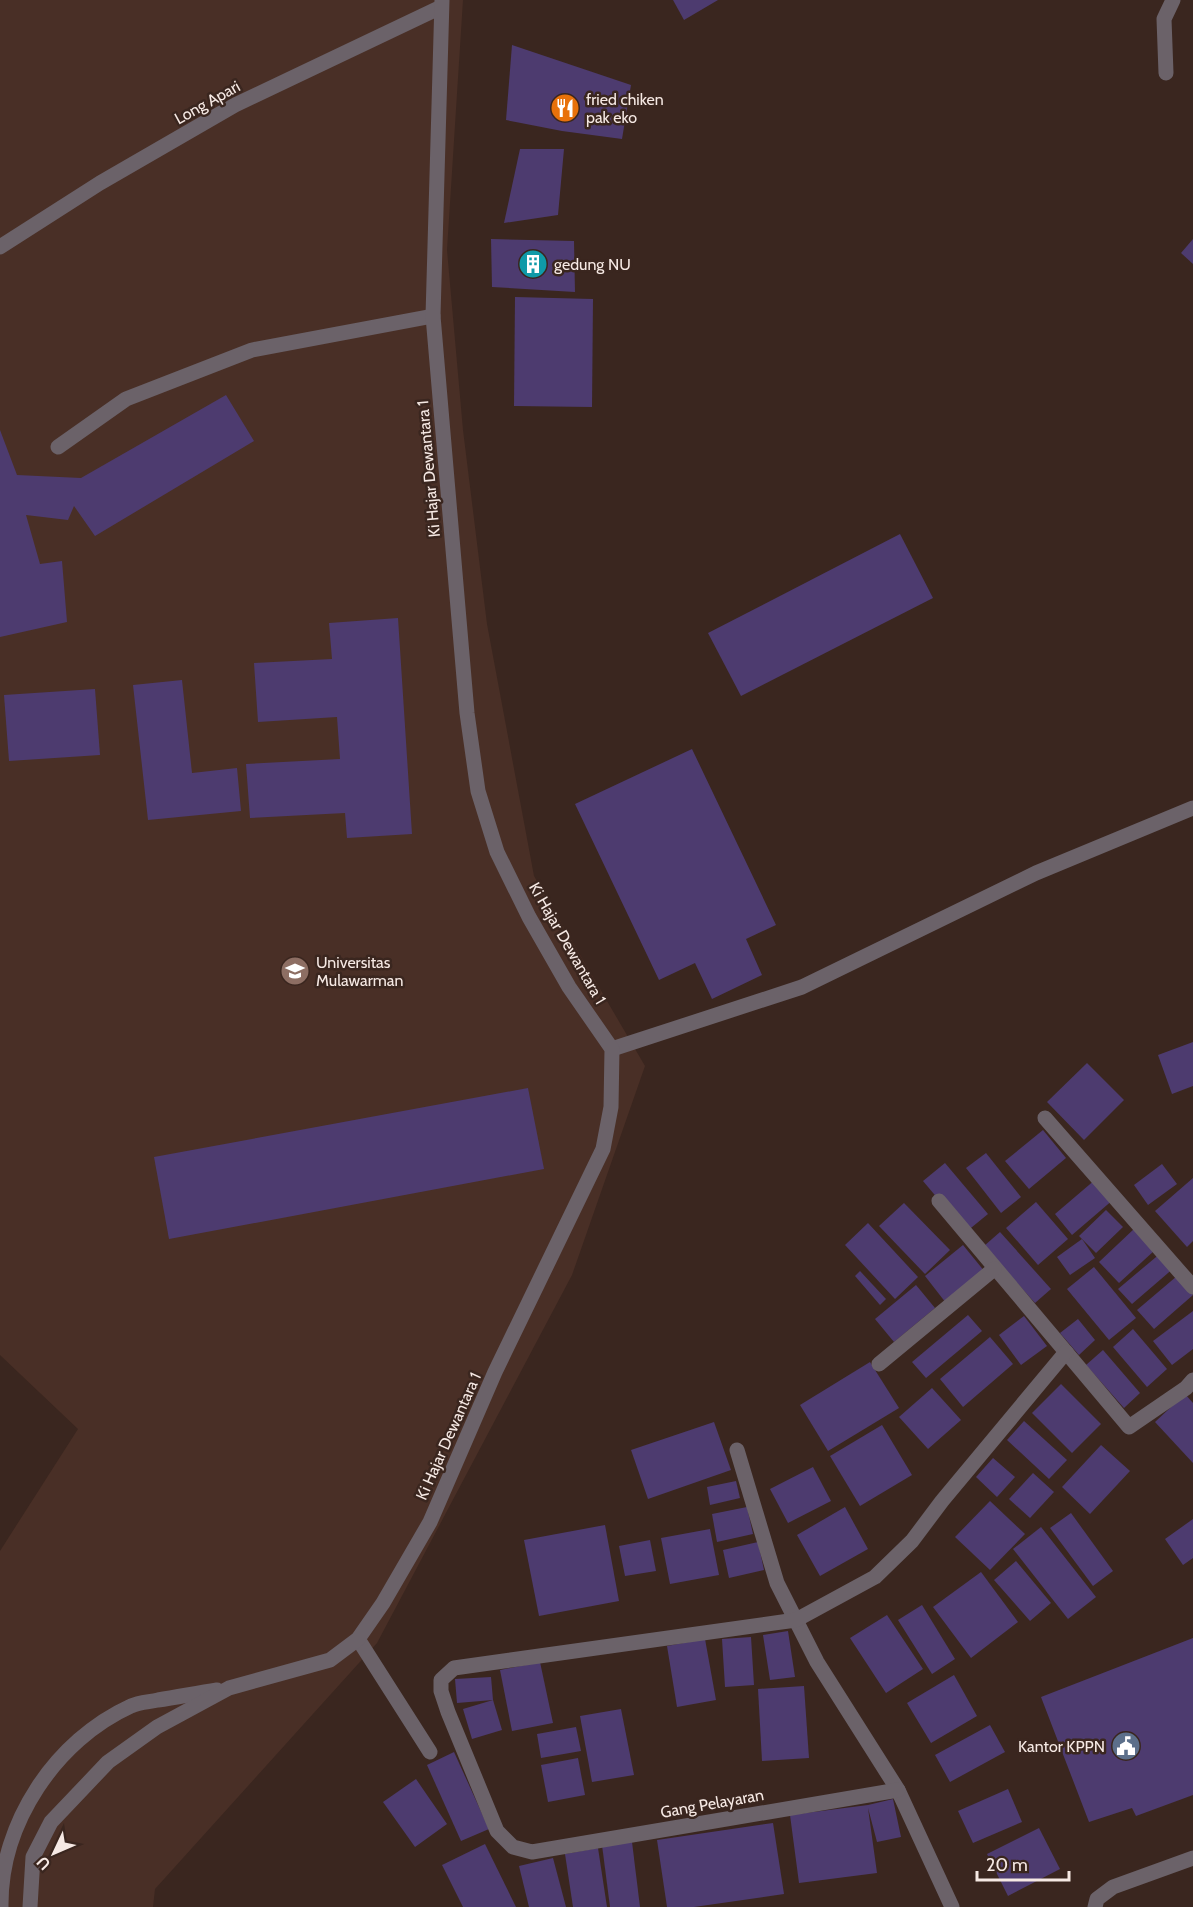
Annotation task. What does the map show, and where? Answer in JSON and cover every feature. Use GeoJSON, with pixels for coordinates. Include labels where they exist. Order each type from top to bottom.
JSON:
{"type":"FeatureCollection","features":[{"type":"Feature","properties":{"kind":"street"},"geometry":{"type":"LineString","coordinates":[[1166,73],[1164,18],[1173,0]]}},
{"type":"Feature","properties":{"kind":"street","name":"Long Apari"},"geometry":{"type":"LineString","coordinates":[[0,247],[100,183],[236,105],[442,4]]}},
{"type":"Feature","properties":{"kind":"street","name":"Ki Hajar Dewantara 1"},"geometry":{"type":"LineString","coordinates":[[30,1907],[33,1857],[51,1822],[108,1762],[158,1727],[229,1688],[330,1660],[357,1639],[383,1603],[430,1521],[495,1372],[603,1149],[611,1107],[612,1049],[569,987],[529,917],[497,852],[478,791],[468,713],[433,316],[442,4]]}},
{"type":"Feature","properties":{"kind":"street"},"geometry":{"type":"LineString","coordinates":[[58,447],[126,399],[252,350],[433,316]]}},
{"type":"Feature","properties":{"kind":"street"},"geometry":{"type":"LineString","coordinates":[[612,1049],[802,987],[924,930],[1036,873],[1193,808]]}},
{"type":"Feature","properties":{"kind":"street"},"geometry":{"type":"LineString","coordinates":[[1044,1118],[1193,1287]]}},
{"type":"Feature","properties":{"kind":"street"},"geometry":{"type":"LineString","coordinates":[[939,1201],[1129,1427],[1186,1388],[1193,1380]]}},
{"type":"Feature","properties":{"kind":"street"},"geometry":{"type":"LineString","coordinates":[[879,1364],[994,1269]]}},
{"type":"Feature","properties":{"kind":"street"},"geometry":{"type":"LineString","coordinates":[[796,1620],[875,1577],[912,1540],[1066,1352]]}},
{"type":"Feature","properties":{"kind":"street"},"geometry":{"type":"LineString","coordinates":[[737,1450],[777,1583],[818,1662],[898,1790],[952,1907]]}},
{"type":"Feature","properties":{"kind":"street","name":"Gang Pelayaran"},"geometry":{"type":"LineString","coordinates":[[796,1620],[454,1668],[441,1680],[441,1691],[497,1831],[513,1847],[532,1852],[898,1790]]}},
{"type":"Feature","properties":{"kind":"street"},"geometry":{"type":"LineString","coordinates":[[357,1639],[430,1752]]}},
{"type":"Feature","properties":{"kind":"street"},"geometry":{"type":"LineString","coordinates":[[1,1907],[7,1853],[22,1811],[62,1756],[97,1725],[133,1704],[229,1688]]}},
{"type":"Feature","properties":{"kind":"street"},"geometry":{"type":"LineString","coordinates":[[7,1853],[33,1857]]}},
{"type":"Feature","properties":{"kind":"street"},"geometry":{"type":"LineString","coordinates":[[1095,1907],[1097,1899],[1113,1887],[1193,1858]]}},
{"type":"Feature","properties":{"kind":"shaded area","name":"Universitas Mulawarman"},"geometry":{"type":"Polygon","coordinates":[[[0,0],[463,0],[447,250],[463,430],[487,624],[534,876],[645,1066],[572,1275],[377,1643],[155,1889],[153,1907],[0,1907],[0,1551],[78,1429],[0,1355],[0,0]]]}},
{"type":"Feature","properties":{"kind":"building"},"geometry":{"type":"Polygon","coordinates":[[[673,0],[718,0],[684,20],[673,0]]]}},
{"type":"Feature","properties":{"kind":"building"},"geometry":{"type":"Polygon","coordinates":[[[512,45],[631,85],[622,139],[562,131],[506,120],[512,45]]]}},
{"type":"Feature","properties":{"kind":"building"},"geometry":{"type":"Polygon","coordinates":[[[520,149],[564,149],[558,215],[504,223],[520,149]]]}},
{"type":"Feature","properties":{"kind":"building","name":"gedung NU"},"geometry":{"type":"Polygon","coordinates":[[[491,239],[574,241],[575,292],[492,287],[491,239]]]}},
{"type":"Feature","properties":{"kind":"building"},"geometry":{"type":"Polygon","coordinates":[[[1193,239],[1193,264],[1181,253],[1193,239]]]}},
{"type":"Feature","properties":{"kind":"building"},"geometry":{"type":"Polygon","coordinates":[[[515,297],[593,299],[592,407],[514,406],[515,297]]]}},
{"type":"Feature","properties":{"kind":"building"},"geometry":{"type":"Polygon","coordinates":[[[226,395],[254,441],[95,536],[74,506],[68,520],[26,515],[40,564],[62,561],[67,622],[0,637],[0,430],[17,475],[81,478],[226,395]]]}},
{"type":"Feature","properties":{"kind":"building"},"geometry":{"type":"Polygon","coordinates":[[[900,534],[933,598],[741,696],[708,633],[900,534]]]}},
{"type":"Feature","properties":{"kind":"building"},"geometry":{"type":"Polygon","coordinates":[[[398,618],[412,834],[347,838],[345,813],[250,818],[246,764],[340,759],[337,717],[258,722],[254,663],[332,659],[329,623],[398,618]]]}},
{"type":"Feature","properties":{"kind":"building"},"geometry":{"type":"Polygon","coordinates":[[[182,680],[192,773],[237,768],[241,811],[148,820],[133,685],[182,680]]]}},
{"type":"Feature","properties":{"kind":"building"},"geometry":{"type":"Polygon","coordinates":[[[95,689],[100,755],[9,761],[4,695],[95,689]]]}},
{"type":"Feature","properties":{"kind":"building"},"geometry":{"type":"Polygon","coordinates":[[[692,749],[776,925],[746,939],[762,975],[712,999],[695,963],[659,980],[575,804],[692,749]]]}},
{"type":"Feature","properties":{"kind":"building"},"geometry":{"type":"Polygon","coordinates":[[[1193,1042],[1193,1086],[1172,1094],[1158,1055],[1193,1042]]]}},
{"type":"Feature","properties":{"kind":"building"},"geometry":{"type":"Polygon","coordinates":[[[1087,1063],[1124,1100],[1084,1140],[1047,1102],[1087,1063]]]}},
{"type":"Feature","properties":{"kind":"building"},"geometry":{"type":"Polygon","coordinates":[[[528,1088],[544,1169],[169,1239],[154,1157],[528,1088]]]}},
{"type":"Feature","properties":{"kind":"building"},"geometry":{"type":"Polygon","coordinates":[[[1043,1130],[1066,1158],[1029,1189],[1005,1161],[1043,1130]]]}},
{"type":"Feature","properties":{"kind":"building"},"geometry":{"type":"Polygon","coordinates":[[[986,1153],[1021,1197],[1001,1213],[966,1168],[986,1153]]]}},
{"type":"Feature","properties":{"kind":"building"},"geometry":{"type":"Polygon","coordinates":[[[945,1163],[988,1214],[966,1232],[923,1181],[945,1163]]]}},
{"type":"Feature","properties":{"kind":"building"},"geometry":{"type":"Polygon","coordinates":[[[1162,1164],[1177,1184],[1148,1205],[1134,1185],[1162,1164]]]}},
{"type":"Feature","properties":{"kind":"building"},"geometry":{"type":"Polygon","coordinates":[[[1193,1178],[1193,1241],[1187,1247],[1155,1211],[1193,1178]]]}},
{"type":"Feature","properties":{"kind":"building"},"geometry":{"type":"Polygon","coordinates":[[[1096,1179],[1114,1199],[1072,1235],[1055,1214],[1096,1179]]]}},
{"type":"Feature","properties":{"kind":"building"},"geometry":{"type":"Polygon","coordinates":[[[1036,1202],[1068,1239],[1038,1265],[1006,1228],[1036,1202]]]}},
{"type":"Feature","properties":{"kind":"building"},"geometry":{"type":"Polygon","coordinates":[[[904,1203],[950,1250],[925,1274],[879,1226],[904,1203]]]}},
{"type":"Feature","properties":{"kind":"building"},"geometry":{"type":"Polygon","coordinates":[[[1106,1210],[1123,1227],[1096,1253],[1079,1236],[1106,1210]]]}},
{"type":"Feature","properties":{"kind":"building"},"geometry":{"type":"Polygon","coordinates":[[[868,1223],[918,1277],[895,1299],[845,1245],[868,1223]]]}},
{"type":"Feature","properties":{"kind":"building"},"geometry":{"type":"Polygon","coordinates":[[[1135,1228],[1155,1250],[1119,1283],[1099,1262],[1135,1228]]]}},
{"type":"Feature","properties":{"kind":"building"},"geometry":{"type":"Polygon","coordinates":[[[1000,1232],[1051,1289],[1035,1303],[984,1246],[1000,1232]]]}},
{"type":"Feature","properties":{"kind":"building"},"geometry":{"type":"Polygon","coordinates":[[[1082,1239],[1095,1258],[1070,1275],[1057,1257],[1082,1239]]]}},
{"type":"Feature","properties":{"kind":"building"},"geometry":{"type":"Polygon","coordinates":[[[963,1245],[985,1272],[946,1303],[925,1276],[963,1245]]]}},
{"type":"Feature","properties":{"kind":"building"},"geometry":{"type":"Polygon","coordinates":[[[1162,1252],[1175,1267],[1132,1304],[1118,1289],[1162,1252]]]}},
{"type":"Feature","properties":{"kind":"building"},"geometry":{"type":"Polygon","coordinates":[[[1094,1267],[1136,1318],[1109,1340],[1067,1289],[1094,1267]]]}},
{"type":"Feature","properties":{"kind":"building"},"geometry":{"type":"Polygon","coordinates":[[[860,1271],[886,1299],[880,1305],[855,1276],[860,1271]]]}},
{"type":"Feature","properties":{"kind":"building"},"geometry":{"type":"Polygon","coordinates":[[[1177,1276],[1193,1295],[1154,1329],[1137,1310],[1177,1276]]]}},
{"type":"Feature","properties":{"kind":"building"},"geometry":{"type":"Polygon","coordinates":[[[916,1285],[935,1308],[894,1342],[875,1319],[916,1285]]]}},
{"type":"Feature","properties":{"kind":"building"},"geometry":{"type":"Polygon","coordinates":[[[1193,1311],[1193,1349],[1172,1365],[1153,1341],[1193,1311]]]}},
{"type":"Feature","properties":{"kind":"building"},"geometry":{"type":"Polygon","coordinates":[[[968,1315],[982,1331],[926,1378],[912,1362],[968,1315]]]}},
{"type":"Feature","properties":{"kind":"building"},"geometry":{"type":"Polygon","coordinates":[[[1024,1316],[1047,1346],[1021,1365],[999,1335],[1024,1316]]]}},
{"type":"Feature","properties":{"kind":"building"},"geometry":{"type":"Polygon","coordinates":[[[1078,1319],[1095,1340],[1079,1355],[1060,1333],[1078,1319]]]}},
{"type":"Feature","properties":{"kind":"building"},"geometry":{"type":"Polygon","coordinates":[[[1133,1329],[1167,1369],[1147,1387],[1113,1347],[1133,1329]]]}},
{"type":"Feature","properties":{"kind":"building"},"geometry":{"type":"Polygon","coordinates":[[[990,1337],[1013,1364],[963,1407],[940,1379],[990,1337]]]}},
{"type":"Feature","properties":{"kind":"building"},"geometry":{"type":"Polygon","coordinates":[[[1103,1350],[1140,1393],[1124,1408],[1086,1365],[1103,1350]]]}},
{"type":"Feature","properties":{"kind":"building"},"geometry":{"type":"Polygon","coordinates":[[[870,1362],[899,1408],[828,1451],[800,1405],[870,1362]]]}},
{"type":"Feature","properties":{"kind":"building"},"geometry":{"type":"Polygon","coordinates":[[[1061,1384],[1101,1424],[1072,1453],[1032,1413],[1061,1384]]]}},
{"type":"Feature","properties":{"kind":"building"},"geometry":{"type":"Polygon","coordinates":[[[932,1388],[961,1420],[928,1449],[899,1417],[932,1388]]]}},
{"type":"Feature","properties":{"kind":"building"},"geometry":{"type":"Polygon","coordinates":[[[1185,1394],[1193,1403],[1193,1463],[1155,1422],[1185,1394]]]}},
{"type":"Feature","properties":{"kind":"building"},"geometry":{"type":"Polygon","coordinates":[[[1024,1421],[1067,1460],[1049,1479],[1007,1440],[1024,1421]]]}},
{"type":"Feature","properties":{"kind":"building"},"geometry":{"type":"Polygon","coordinates":[[[714,1422],[731,1470],[648,1499],[631,1450],[714,1422]]]}},
{"type":"Feature","properties":{"kind":"building"},"geometry":{"type":"Polygon","coordinates":[[[882,1425],[912,1475],[860,1506],[830,1456],[882,1425]]]}},
{"type":"Feature","properties":{"kind":"building"},"geometry":{"type":"Polygon","coordinates":[[[1101,1445],[1130,1471],[1090,1514],[1062,1487],[1101,1445]]]}},
{"type":"Feature","properties":{"kind":"building"},"geometry":{"type":"Polygon","coordinates":[[[993,1458],[1015,1477],[997,1497],[976,1477],[993,1458]]]}},
{"type":"Feature","properties":{"kind":"building"},"geometry":{"type":"Polygon","coordinates":[[[813,1467],[831,1501],[788,1523],[770,1489],[813,1467]]]}},
{"type":"Feature","properties":{"kind":"building"},"geometry":{"type":"Polygon","coordinates":[[[1033,1473],[1054,1492],[1030,1518],[1009,1499],[1033,1473]]]}},
{"type":"Feature","properties":{"kind":"building"},"geometry":{"type":"Polygon","coordinates":[[[736,1481],[740,1498],[710,1505],[707,1487],[736,1481]]]}},
{"type":"Feature","properties":{"kind":"building"},"geometry":{"type":"Polygon","coordinates":[[[990,1501],[1025,1534],[990,1570],[955,1537],[990,1501]]]}},
{"type":"Feature","properties":{"kind":"building"},"geometry":{"type":"Polygon","coordinates":[[[747,1507],[753,1534],[717,1542],[712,1514],[747,1507]]]}},
{"type":"Feature","properties":{"kind":"building"},"geometry":{"type":"Polygon","coordinates":[[[845,1507],[868,1549],[820,1576],[797,1535],[845,1507]]]}},
{"type":"Feature","properties":{"kind":"building"},"geometry":{"type":"Polygon","coordinates":[[[1071,1513],[1113,1571],[1093,1586],[1050,1528],[1071,1513]]]}},
{"type":"Feature","properties":{"kind":"building"},"geometry":{"type":"Polygon","coordinates":[[[1193,1519],[1193,1558],[1183,1565],[1165,1539],[1193,1519]]]}},
{"type":"Feature","properties":{"kind":"building"},"geometry":{"type":"Polygon","coordinates":[[[605,1525],[619,1601],[539,1616],[524,1540],[605,1525]]]}},
{"type":"Feature","properties":{"kind":"building"},"geometry":{"type":"Polygon","coordinates":[[[1041,1527],[1096,1597],[1068,1619],[1013,1549],[1041,1527]]]}},
{"type":"Feature","properties":{"kind":"building"},"geometry":{"type":"Polygon","coordinates":[[[710,1529],[719,1575],[670,1584],[661,1538],[710,1529]]]}},
{"type":"Feature","properties":{"kind":"building"},"geometry":{"type":"Polygon","coordinates":[[[650,1540],[656,1571],[625,1576],[619,1546],[650,1540]]]}},
{"type":"Feature","properties":{"kind":"building"},"geometry":{"type":"Polygon","coordinates":[[[758,1542],[764,1570],[729,1578],[723,1550],[758,1542]]]}},
{"type":"Feature","properties":{"kind":"building"},"geometry":{"type":"Polygon","coordinates":[[[1016,1561],[1051,1603],[1030,1621],[994,1580],[1016,1561]]]}},
{"type":"Feature","properties":{"kind":"building"},"geometry":{"type":"Polygon","coordinates":[[[981,1572],[1018,1622],[971,1658],[933,1607],[981,1572]]]}},
{"type":"Feature","properties":{"kind":"building"},"geometry":{"type":"Polygon","coordinates":[[[922,1605],[955,1659],[932,1674],[898,1620],[922,1605]]]}},
{"type":"Feature","properties":{"kind":"building"},"geometry":{"type":"Polygon","coordinates":[[[887,1615],[923,1669],[886,1693],[850,1638],[887,1615]]]}},
{"type":"Feature","properties":{"kind":"building"},"geometry":{"type":"Polygon","coordinates":[[[788,1631],[795,1677],[770,1680],[763,1635],[788,1631]]]}},
{"type":"Feature","properties":{"kind":"building"},"geometry":{"type":"Polygon","coordinates":[[[751,1637],[754,1685],[725,1687],[722,1639],[751,1637]]]}},
{"type":"Feature","properties":{"kind":"building","name":"Kantor KPPN"},"geometry":{"type":"Polygon","coordinates":[[[1193,1638],[1193,1795],[1136,1816],[1132,1808],[1089,1822],[1041,1697],[1193,1638]]]}},
{"type":"Feature","properties":{"kind":"building"},"geometry":{"type":"Polygon","coordinates":[[[705,1639],[716,1700],[677,1707],[667,1646],[705,1639]]]}},
{"type":"Feature","properties":{"kind":"building"},"geometry":{"type":"Polygon","coordinates":[[[540,1662],[553,1723],[512,1731],[500,1670],[540,1662]]]}},
{"type":"Feature","properties":{"kind":"building"},"geometry":{"type":"Polygon","coordinates":[[[954,1675],[977,1716],[931,1743],[907,1703],[954,1675]]]}},
{"type":"Feature","properties":{"kind":"building"},"geometry":{"type":"Polygon","coordinates":[[[491,1677],[493,1700],[457,1703],[455,1679],[491,1677]]]}},
{"type":"Feature","properties":{"kind":"building"},"geometry":{"type":"Polygon","coordinates":[[[804,1686],[809,1758],[762,1761],[758,1689],[804,1686]]]}},
{"type":"Feature","properties":{"kind":"building"},"geometry":{"type":"Polygon","coordinates":[[[493,1700],[502,1730],[472,1739],[463,1709],[493,1700]]]}},
{"type":"Feature","properties":{"kind":"building"},"geometry":{"type":"Polygon","coordinates":[[[621,1709],[634,1775],[592,1782],[580,1716],[621,1709]]]}},
{"type":"Feature","properties":{"kind":"building"},"geometry":{"type":"Polygon","coordinates":[[[990,1725],[1005,1752],[950,1782],[935,1755],[990,1725]]]}},
{"type":"Feature","properties":{"kind":"building"},"geometry":{"type":"Polygon","coordinates":[[[576,1727],[581,1751],[541,1758],[537,1734],[576,1727]]]}},
{"type":"Feature","properties":{"kind":"building"},"geometry":{"type":"Polygon","coordinates":[[[454,1752],[489,1829],[461,1841],[427,1765],[454,1752]]]}},
{"type":"Feature","properties":{"kind":"building"},"geometry":{"type":"Polygon","coordinates":[[[578,1758],[585,1795],[548,1802],[541,1765],[578,1758]]]}},
{"type":"Feature","properties":{"kind":"building"},"geometry":{"type":"Polygon","coordinates":[[[416,1779],[447,1824],[415,1847],[383,1802],[416,1779]]]}},
{"type":"Feature","properties":{"kind":"building"},"geometry":{"type":"Polygon","coordinates":[[[1008,1789],[1022,1822],[973,1843],[958,1811],[1008,1789]]]}},
{"type":"Feature","properties":{"kind":"building"},"geometry":{"type":"Polygon","coordinates":[[[893,1799],[901,1837],[877,1842],[868,1808],[877,1873],[799,1883],[790,1815],[868,1805],[893,1799]]]}},
{"type":"Feature","properties":{"kind":"building"},"geometry":{"type":"Polygon","coordinates":[[[773,1823],[784,1894],[694,1907],[667,1907],[657,1840],[773,1823]]]}},
{"type":"Feature","properties":{"kind":"building"},"geometry":{"type":"Polygon","coordinates":[[[1039,1828],[1060,1869],[1008,1896],[987,1854],[1039,1828]]]}},
{"type":"Feature","properties":{"kind":"building"},"geometry":{"type":"Polygon","coordinates":[[[632,1842],[640,1907],[610,1907],[602,1845],[632,1842]]]}},
{"type":"Feature","properties":{"kind":"building"},"geometry":{"type":"Polygon","coordinates":[[[485,1844],[516,1907],[463,1907],[442,1865],[485,1844]]]}},
{"type":"Feature","properties":{"kind":"building"},"geometry":{"type":"Polygon","coordinates":[[[598,1848],[607,1907],[573,1907],[565,1854],[598,1848]]]}},
{"type":"Feature","properties":{"kind":"building"},"geometry":{"type":"Polygon","coordinates":[[[553,1858],[566,1907],[529,1907],[519,1866],[553,1858]]]}},
{"type":"Feature","properties":{"kind":"place","name":"fried chiken pak eko"},"geometry":{"type":"Point","coordinates":[565,108]}},
{"type":"Feature","properties":{"kind":"place","name":"gedung NU"},"geometry":{"type":"Point","coordinates":[533,264]}},
{"type":"Feature","properties":{"kind":"place","name":"Universitas Mulawarman"},"geometry":{"type":"Point","coordinates":[295,971]}},
{"type":"Feature","properties":{"kind":"place","name":"Kantor KPPN"},"geometry":{"type":"Point","coordinates":[1126,1746]}}]}
